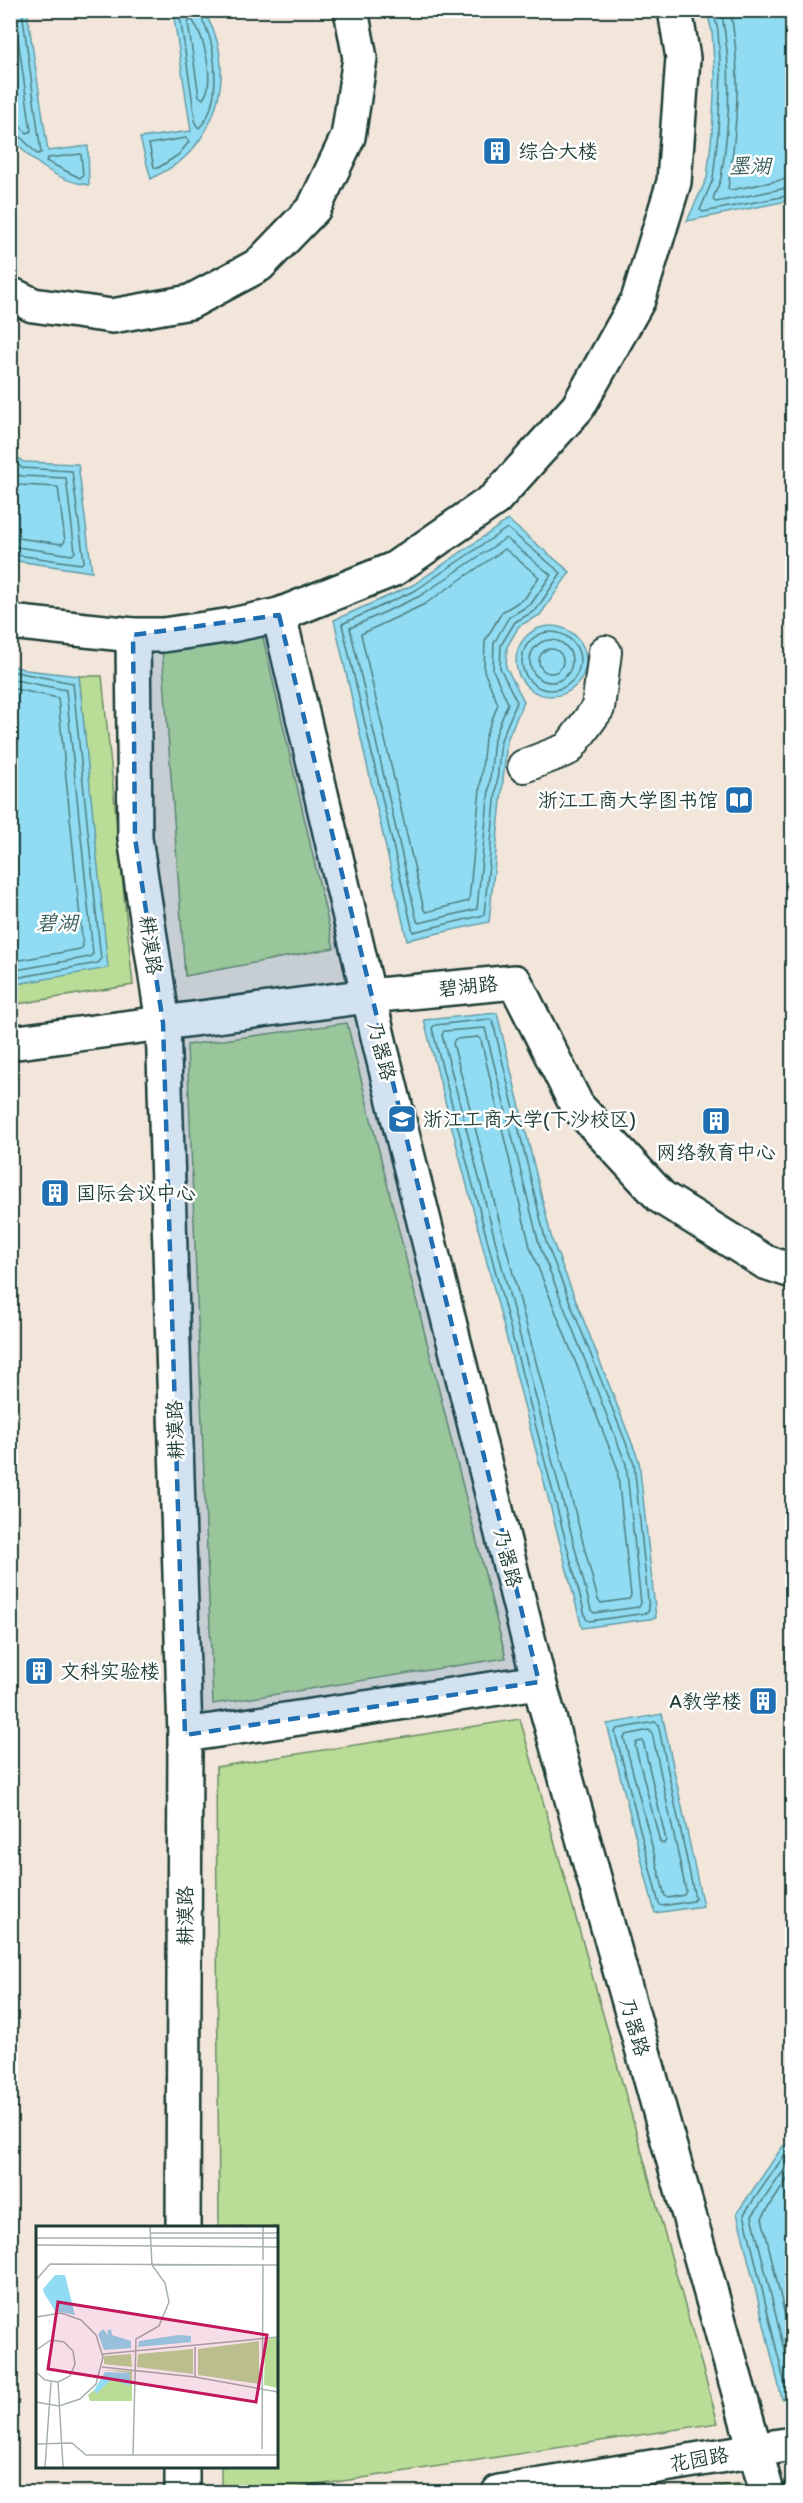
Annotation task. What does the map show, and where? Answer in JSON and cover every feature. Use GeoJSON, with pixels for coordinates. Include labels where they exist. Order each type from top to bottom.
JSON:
{"type":"FeatureCollection","features":[{"type":"Feature","properties":{"kind":"street"},"geometry":{"type":"LineString","coordinates":[[10,294],[33,305],[112,316],[190,302],[259,265],[314,208],[348,137],[360,58],[351,10]]}},
{"type":"Feature","properties":{"kind":"street"},"geometry":{"type":"LineString","coordinates":[[10,622],[133,635],[163,635],[238,624],[279,615],[394,569],[495,499],[578,407],[638,300],[674,182],[683,58],[675,10]]}},
{"type":"Feature","properties":{"kind":"street","name":"乃器路"},"geometry":{"type":"LineString","coordinates":[[279,615],[368,996],[539,1682],[767,2493]]}},
{"type":"Feature","properties":{"kind":"street","name":"耕漠路"},"geometry":{"type":"LineString","coordinates":[[133,635],[135,838],[163,1023],[186,1735],[183,2226]]}},
{"type":"Feature","properties":{"kind":"street"},"geometry":{"type":"LineString","coordinates":[[524,766],[568,749],[598,708],[605,652]]}},
{"type":"Feature","properties":{"kind":"street","name":"碧湖路"},"geometry":{"type":"LineString","coordinates":[[10,1043],[368,996],[515,982],[578,1106],[661,1197],[765,1262],[792,1271]]}},
{"type":"Feature","properties":{"kind":"street"},"geometry":{"type":"LineString","coordinates":[[186,1735],[539,1682]]}},
{"type":"Feature","properties":{"kind":"street","name":"花园路"},"geometry":{"type":"LineString","coordinates":[[499,2493],[792,2444]]}},
{"type":"Feature","properties":{"kind":"street"},"geometry":{"type":"LineString","coordinates":[[182,2467],[182,2493]]}},
{"type":"Feature","properties":{"kind":"highlighted area"},"geometry":{"type":"Polygon","coordinates":[[[279,615],[539,1682],[185,1735],[163,1023],[135,838],[133,635],[279,615]]]}},
{"type":"Feature","properties":{"kind":"shaded area","name":"浙江工商大学(下沙校区)"},"geometry":{"type":"Polygon","coordinates":[[[11,11],[792,11],[792,2492],[11,2492],[11,11]]]}},
{"type":"Feature","properties":{"kind":"green space"},"geometry":{"type":"Polygon","coordinates":[[[262,633],[334,948],[185,976],[162,649],[262,633]]]}},
{"type":"Feature","properties":{"kind":"green space"},"geometry":{"type":"Polygon","coordinates":[[[79,676],[102,676],[133,985],[11,1005],[11,985],[107,967],[79,676]]]}},
{"type":"Feature","properties":{"kind":"green space"},"geometry":{"type":"Polygon","coordinates":[[[347,1023],[506,1658],[213,1704],[187,1045],[347,1023]]]}},
{"type":"Feature","properties":{"kind":"green space"},"geometry":{"type":"Polygon","coordinates":[[[520,1719],[718,2423],[272,2492],[221,2492],[221,2467],[278,2467],[278,2226],[219,2226],[216,1767],[520,1719]]]}},
{"type":"Feature","properties":{"kind":"green space"},"geometry":{"type":"Polygon","coordinates":[[[740,2483],[753,2492],[681,2492],[740,2483]]]}},
{"type":"Feature","properties":{"kind":"water"},"geometry":{"type":"Polygon","coordinates":[[[11,11],[27,11],[48,151],[88,146],[89,185],[66,179],[44,168],[24,151],[11,132],[11,11]]]}},
{"type":"Feature","properties":{"kind":"water"},"geometry":{"type":"Polygon","coordinates":[[[173,11],[203,11],[213,29],[219,48],[220,88],[216,108],[197,144],[183,159],[151,179],[140,138],[191,131],[173,11]]]}},
{"type":"Feature","properties":{"kind":"water","name":"墨湖"},"geometry":{"type":"Polygon","coordinates":[[[707,11],[792,11],[792,200],[687,221],[707,178],[712,133],[715,76],[712,32],[707,11]]]}},
{"type":"Feature","properties":{"kind":"water"},"geometry":{"type":"Polygon","coordinates":[[[10,450],[23,462],[78,464],[92,572],[11,560],[10,450]]]}},
{"type":"Feature","properties":{"kind":"water"},"geometry":{"type":"Polygon","coordinates":[[[508,520],[570,572],[540,615],[519,626],[507,647],[506,667],[524,701],[507,740],[489,922],[407,940],[334,620],[413,585],[508,520]]]}},
{"type":"Feature","properties":{"kind":"water"},"geometry":{"type":"Polygon","coordinates":[[[551,626],[570,632],[580,642],[586,661],[580,680],[570,690],[551,696],[532,690],[522,680],[516,661],[522,642],[532,632],[551,626]]]}},
{"type":"Feature","properties":{"kind":"water","name":"碧湖"},"geometry":{"type":"Polygon","coordinates":[[[11,665],[26,670],[79,676],[108,968],[11,985],[11,665]]]}},
{"type":"Feature","properties":{"kind":"water"},"geometry":{"type":"Polygon","coordinates":[[[497,1013],[552,1240],[639,1461],[656,1618],[582,1628],[424,1020],[497,1013]]]}},
{"type":"Feature","properties":{"kind":"water"},"geometry":{"type":"Polygon","coordinates":[[[662,1714],[703,1906],[655,1913],[607,1724],[662,1714]]]}},
{"type":"Feature","properties":{"kind":"water"},"geometry":{"type":"Polygon","coordinates":[[[792,2145],[792,2397],[782,2399],[737,2213],[783,2146],[792,2145]]]}},
{"type":"Feature","properties":{"kind":"place","name":"综合大楼"},"geometry":{"type":"Point","coordinates":[497,151]}},
{"type":"Feature","properties":{"kind":"place","name":"浙江工商大学图书馆"},"geometry":{"type":"Point","coordinates":[739,800]}},
{"type":"Feature","properties":{"kind":"place","name":"浙江工商大学(下沙校区)"},"geometry":{"type":"Point","coordinates":[402,1119]}},
{"type":"Feature","properties":{"kind":"place","name":"网络教育中心"},"geometry":{"type":"Point","coordinates":[716,1121]}},
{"type":"Feature","properties":{"kind":"place","name":"国际会议中心"},"geometry":{"type":"Point","coordinates":[55,1193]}},
{"type":"Feature","properties":{"kind":"place","name":"文科实验楼"},"geometry":{"type":"Point","coordinates":[39,1671]}},
{"type":"Feature","properties":{"kind":"place","name":"A教学楼"},"geometry":{"type":"Point","coordinates":[763,1701]}}]}
